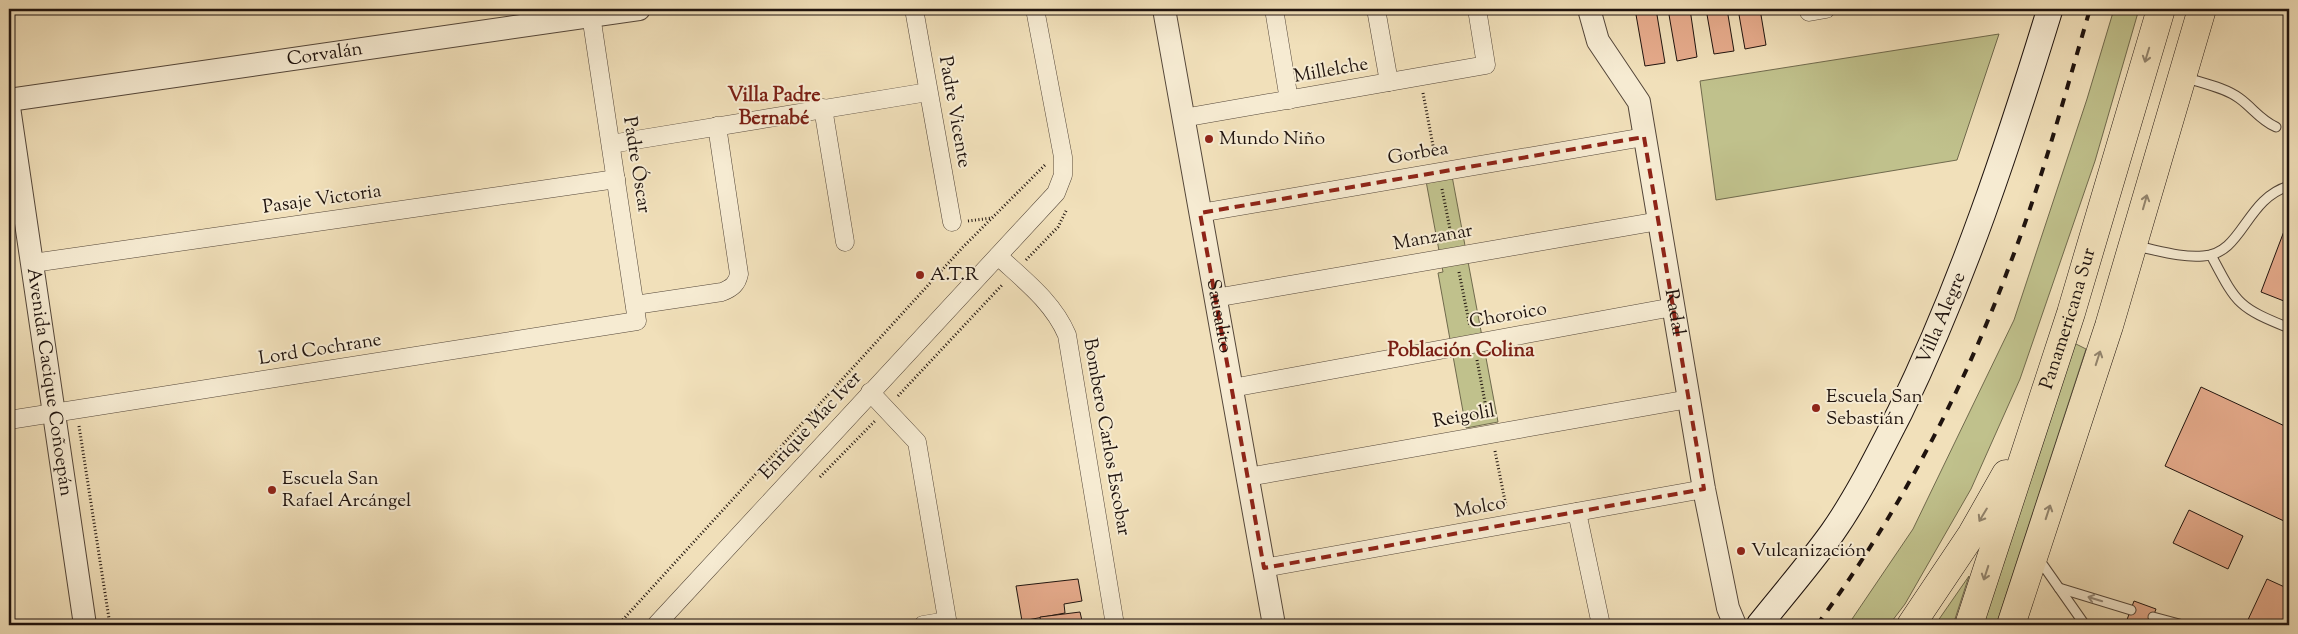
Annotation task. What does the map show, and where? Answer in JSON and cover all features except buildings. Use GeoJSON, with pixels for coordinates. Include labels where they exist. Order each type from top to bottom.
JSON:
{"type":"FeatureCollection","features":[{"type":"Feature","properties":{"kind":"main road","name":"Villa Alegre"},"geometry":{"type":"LineString","coordinates":[[1759,625],[1832,533],[1858,491],[1914,384],[1976,232],[2018,111],[2050,9]]}},
{"type":"Feature","properties":{"kind":"main road","name":"Panamericana Sur"},"geometry":{"type":"LineString","coordinates":[[1969,625],[2040,411],[2161,9]]}},
{"type":"Feature","properties":{"kind":"main road"},"geometry":{"type":"LineString","coordinates":[[2011,625],[2109,326],[2182,77],[2204,13]]}},
{"type":"Feature","properties":{"kind":"main road"},"geometry":{"type":"LineString","coordinates":[[2070,313],[2109,326]]}},
{"type":"Feature","properties":{"kind":"main road"},"geometry":{"type":"LineString","coordinates":[[1911,625],[1972,534],[2040,411]]}},
{"type":"Feature","properties":{"kind":"street","name":"Corvalán"},"geometry":{"type":"LineString","coordinates":[[9,100],[639,9]]}},
{"type":"Feature","properties":{"kind":"street","name":"Padre Vicente"},"geometry":{"type":"LineString","coordinates":[[914,9],[952,222]]}},
{"type":"Feature","properties":{"kind":"street"},"geometry":{"type":"LineString","coordinates":[[998,256],[1056,193],[1063,175],[1061,149],[1035,9]]}},
{"type":"Feature","properties":{"kind":"street","name":"Sausalito"},"geometry":{"type":"LineString","coordinates":[[1164,9],[1274,625]]}},
{"type":"Feature","properties":{"kind":"street"},"geometry":{"type":"LineString","coordinates":[[1274,9],[1289,100]]}},
{"type":"Feature","properties":{"kind":"street"},"geometry":{"type":"LineString","coordinates":[[1376,9],[1389,82]]}},
{"type":"Feature","properties":{"kind":"street","name":"Millelche"},"geometry":{"type":"LineString","coordinates":[[1183,118],[1486,65],[1477,9]]}},
{"type":"Feature","properties":{"kind":"street","name":"Radal"},"geometry":{"type":"LineString","coordinates":[[1589,9],[1598,41],[1639,102],[1704,490],[1728,608],[1735,625]]}},
{"type":"Feature","properties":{"kind":"street"},"geometry":{"type":"LineString","coordinates":[[1809,12],[1826,9]]}},
{"type":"Feature","properties":{"kind":"street","name":"Padre Óscar"},"geometry":{"type":"LineString","coordinates":[[591,15],[636,313]]}},
{"type":"Feature","properties":{"kind":"street"},"geometry":{"type":"LineString","coordinates":[[611,144],[928,92]]}},
{"type":"Feature","properties":{"kind":"street","name":"Avenida Cacique Coñoepán"},"geometry":{"type":"LineString","coordinates":[[9,107],[85,625]]}},
{"type":"Feature","properties":{"kind":"street"},"geometry":{"type":"LineString","coordinates":[[822,108],[845,242]]}},
{"type":"Feature","properties":{"kind":"street","name":"Lord Cochrane"},"geometry":{"type":"LineString","coordinates":[[9,420],[54,414],[636,313],[722,292],[731,288],[738,281],[739,274],[717,126]]}},
{"type":"Feature","properties":{"kind":"street","name":"Gorbea"},"geometry":{"type":"LineString","coordinates":[[1200,213],[1644,137]]}},
{"type":"Feature","properties":{"kind":"street","name":"Pasaje Victoria"},"geometry":{"type":"LineString","coordinates":[[33,263],[616,179]]}},
{"type":"Feature","properties":{"kind":"street","name":"Manzanar"},"geometry":{"type":"LineString","coordinates":[[1215,298],[1659,221]]}},
{"type":"Feature","properties":{"kind":"street","name":"Enrique Mac Iver"},"geometry":{"type":"LineString","coordinates":[[666,622],[870,392],[998,256]]}},
{"type":"Feature","properties":{"kind":"street","name":"Bombero Carlos Escobar"},"geometry":{"type":"LineString","coordinates":[[998,256],[1048,302],[1062,322],[1067,335],[1116,625]]}},
{"type":"Feature","properties":{"kind":"street","name":"Choroico"},"geometry":{"type":"LineString","coordinates":[[1232,388],[1673,307]]}},
{"type":"Feature","properties":{"kind":"street"},"geometry":{"type":"LineString","coordinates":[[870,392],[917,442],[948,623],[923,625]]}},
{"type":"Feature","properties":{"kind":"street","name":"Reigolil"},"geometry":{"type":"LineString","coordinates":[[1248,477],[1688,399]]}},
{"type":"Feature","properties":{"kind":"street","name":"Molco"},"geometry":{"type":"LineString","coordinates":[[1264,568],[1704,490]]}},
{"type":"Feature","properties":{"kind":"street"},"geometry":{"type":"LineString","coordinates":[[1577,512],[1600,625]]}},
{"type":"Feature","properties":{"kind":"lane"},"geometry":{"type":"LineString","coordinates":[[2182,77],[2230,92],[2239,98],[2261,120],[2276,127]]}},
{"type":"Feature","properties":{"kind":"lane"},"geometry":{"type":"LineString","coordinates":[[2132,245],[2184,255],[2211,255],[2228,246],[2236,239],[2242,226],[2259,204],[2274,192],[2289,186]]}},
{"type":"Feature","properties":{"kind":"lane"},"geometry":{"type":"LineString","coordinates":[[2211,255],[2229,290],[2239,303],[2256,315],[2289,328]]}},
{"type":"Feature","properties":{"kind":"lane"},"geometry":{"type":"LineString","coordinates":[[2035,554],[2085,625]]}},
{"type":"Feature","properties":{"kind":"lane"},"geometry":{"type":"LineString","coordinates":[[2059,588],[2131,610]]}},
{"type":"Feature","properties":{"kind":"lane"},"geometry":{"type":"LineString","coordinates":[[2153,617],[2183,625]]}},
{"type":"Feature","properties":{"kind":"path"},"geometry":{"type":"LineString","coordinates":[[1419,77],[1510,524]]}},
{"type":"Feature","properties":{"kind":"path"},"geometry":{"type":"LineString","coordinates":[[618,625],[963,247],[1061,149]]}},
{"type":"Feature","properties":{"kind":"path"},"geometry":{"type":"LineString","coordinates":[[76,410],[110,625]]}},
{"type":"Feature","properties":{"kind":"highlighted area"},"geometry":{"type":"Polygon","coordinates":[[[1644,137],[1704,489],[1264,568],[1200,213],[1644,137]]]}},
{"type":"Feature","properties":{"kind":"green space"},"geometry":{"type":"Polygon","coordinates":[[[2114,9],[2139,9],[2095,161],[2020,379],[1971,489],[1905,604],[1889,625],[1848,625],[1913,529],[2014,320],[2087,99],[2114,9]]]}},
{"type":"Feature","properties":{"kind":"green space"},"geometry":{"type":"Polygon","coordinates":[[[1999,34],[1957,160],[1716,200],[1700,81],[1999,34]]]}},
{"type":"Feature","properties":{"kind":"green space"},"geometry":{"type":"Polygon","coordinates":[[[1452,176],[1498,422],[1466,428],[1438,273],[1443,272],[1426,181],[1452,176]]]}},
{"type":"Feature","properties":{"kind":"green space"},"geometry":{"type":"Polygon","coordinates":[[[2072,342],[2086,349],[1996,625],[1982,625],[2072,342]]]}},
{"type":"Feature","properties":{"kind":"green space"},"geometry":{"type":"Polygon","coordinates":[[[1969,576],[1953,625],[1935,625],[1969,576]]]}},
{"type":"Feature","properties":{"kind":"railway"},"geometry":{"type":"LineString","coordinates":[[1817,625],[1847,583],[1901,496],[1926,452],[1971,360],[2022,233],[2053,137],[2090,9]]}},
{"type":"Feature","properties":{"kind":"place","name":"Mundo Niño"},"geometry":{"type":"Point","coordinates":[1209,139]}},
{"type":"Feature","properties":{"kind":"place","name":"A.T.R"},"geometry":{"type":"Point","coordinates":[920,275]}},
{"type":"Feature","properties":{"kind":"place","name":"Escuela San Sebastián"},"geometry":{"type":"Point","coordinates":[1816,408]}},
{"type":"Feature","properties":{"kind":"place","name":"Escuela San Rafael Arcángel"},"geometry":{"type":"Point","coordinates":[272,490]}},
{"type":"Feature","properties":{"kind":"place","name":"Vulcanización"},"geometry":{"type":"Point","coordinates":[1741,551]}},
{"type":"Feature","properties":{"kind":"district","name":"Villa Padre Bernabé"},"geometry":{"type":"Point","coordinates":[774,108]}},
{"type":"Feature","properties":{"kind":"district","name":"Población Colina"},"geometry":{"type":"Point","coordinates":[1461,351]}}]}
